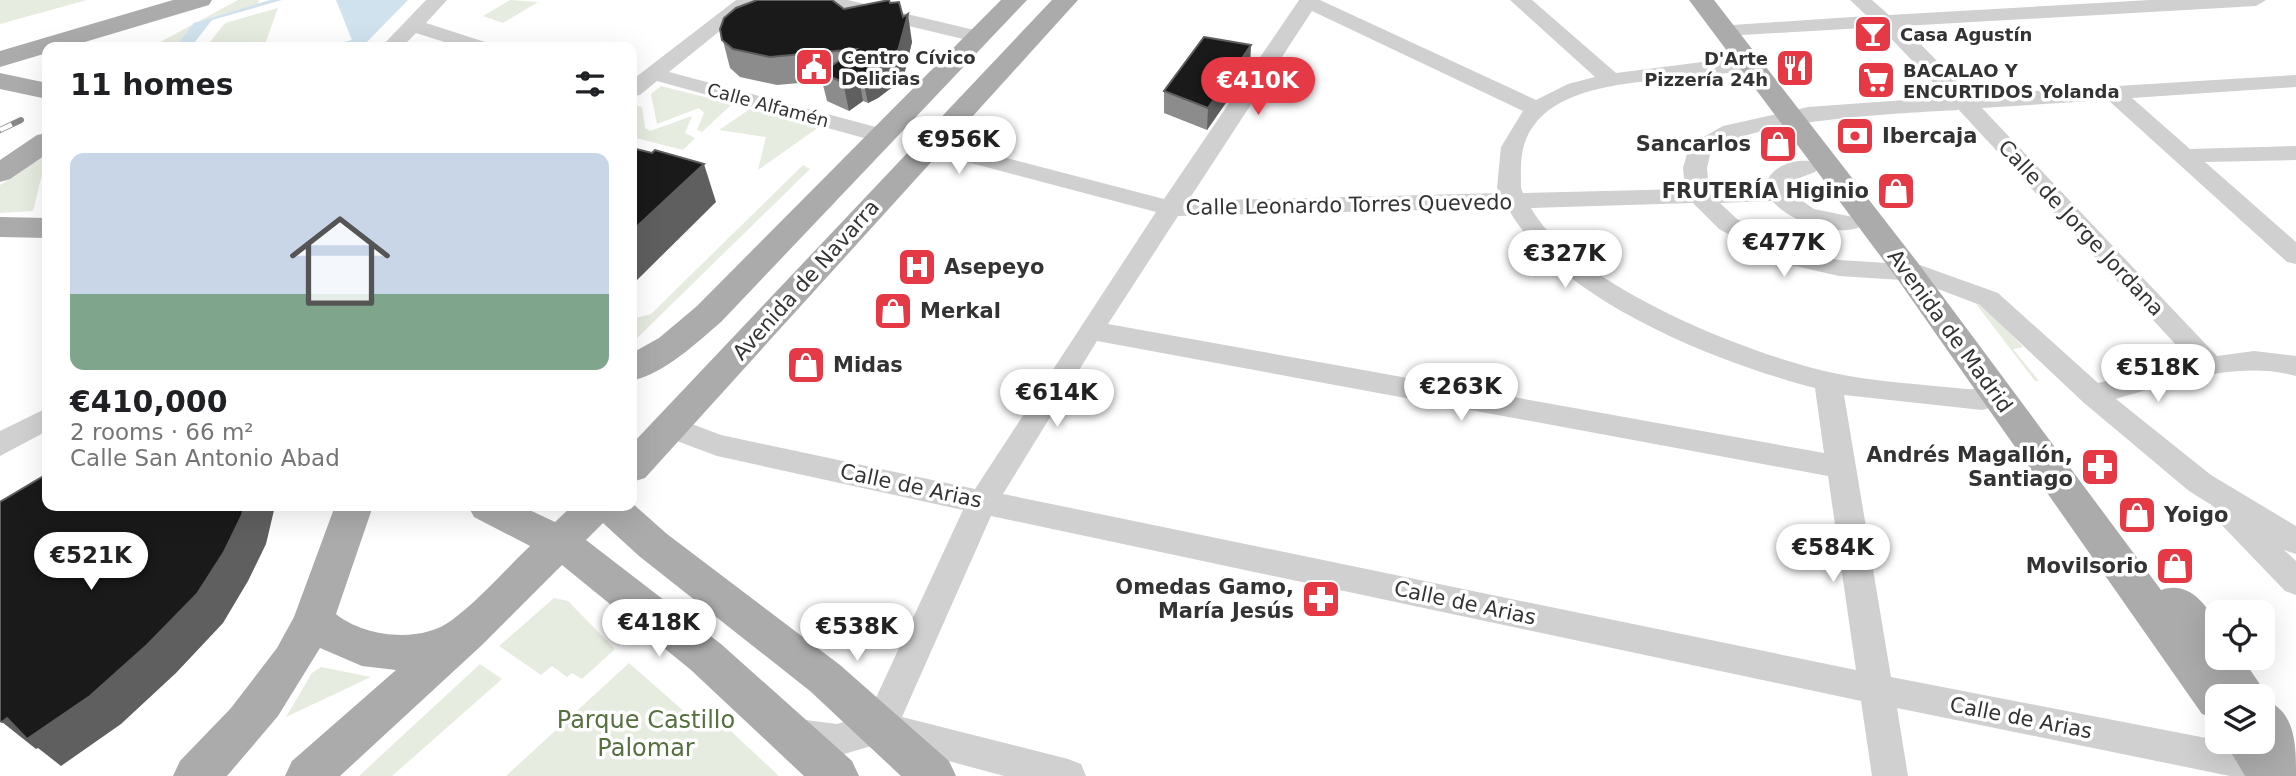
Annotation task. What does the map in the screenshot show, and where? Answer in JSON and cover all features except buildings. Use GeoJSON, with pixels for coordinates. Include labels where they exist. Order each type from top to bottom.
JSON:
{"type":"FeatureCollection","features":[{"type":"Feature","properties":{"kind":"main road"},"geometry":{"type":"LineString","coordinates":[[0,34],[122,0]]}},
{"type":"Feature","properties":{"kind":"main road"},"geometry":{"type":"LineString","coordinates":[[58,42],[200,0]]}},
{"type":"Feature","properties":{"kind":"main road"},"geometry":{"type":"LineString","coordinates":[[138,42],[207,0]]}},
{"type":"Feature","properties":{"kind":"main road","name":"Avenida de Navarra"},"geometry":{"type":"LineString","coordinates":[[637,366],[671,346],[709,314],[1016,0]]}},
{"type":"Feature","properties":{"kind":"main road","name":"Avenida de Navarra"},"geometry":{"type":"LineString","coordinates":[[637,463],[1066,0]]}},
{"type":"Feature","properties":{"kind":"main road","name":"Avenida de Madrid"},"geometry":{"type":"LineString","coordinates":[[1701,0],[1728,20],[2205,642]]}},
{"type":"Feature","properties":{"kind":"main road","name":"Avenida de Madrid"},"geometry":{"type":"LineString","coordinates":[[1728,20],[1749,62],[1801,117]]}},
{"type":"Feature","properties":{"kind":"main road"},"geometry":{"type":"LineString","coordinates":[[0,59],[42,47]]}},
{"type":"Feature","properties":{"kind":"main road"},"geometry":{"type":"LineString","coordinates":[[0,81],[42,90]]}},
{"type":"Feature","properties":{"kind":"main road"},"geometry":{"type":"LineString","coordinates":[[0,173],[42,144]]}},
{"type":"Feature","properties":{"kind":"main road"},"geometry":{"type":"LineString","coordinates":[[0,227],[42,228]]}},
{"type":"Feature","properties":{"kind":"main road","name":"Avenida de Madrid"},"geometry":{"type":"LineString","coordinates":[[1921,274],[1997,396],[2205,684]]}},
{"type":"Feature","properties":{"kind":"main road"},"geometry":{"type":"LineString","coordinates":[[196,776],[261,702],[290,661],[313,619],[352,511]]}},
{"type":"Feature","properties":{"kind":"main road"},"geometry":{"type":"LineString","coordinates":[[497,511],[560,542],[706,657],[836,776]]}},
{"type":"Feature","properties":{"kind":"main road"},"geometry":{"type":"LineString","coordinates":[[308,776],[467,633],[591,511]]}},
{"type":"Feature","properties":{"kind":"main road"},"geometry":{"type":"LineString","coordinates":[[616,511],[653,545],[825,678],[933,776]]}},
{"type":"Feature","properties":{"kind":"main road"},"geometry":{"type":"LineString","coordinates":[[313,619],[343,642],[386,652],[433,647],[467,633]]}},
{"type":"Feature","properties":{"kind":"main road","name":"Avenida de Madrid"},"geometry":{"type":"LineString","coordinates":[[2226,670],[2237,684]]}},
{"type":"Feature","properties":{"kind":"street"},"geometry":{"type":"LineString","coordinates":[[396,42],[437,0]]}},
{"type":"Feature","properties":{"kind":"street"},"geometry":{"type":"LineString","coordinates":[[637,86],[748,0]]}},
{"type":"Feature","properties":{"kind":"street"},"geometry":{"type":"LineString","coordinates":[[823,0],[980,37]]}},
{"type":"Feature","properties":{"kind":"street"},"geometry":{"type":"LineString","coordinates":[[1520,0],[1612,80]]}},
{"type":"Feature","properties":{"kind":"street","name":"Calle de Jorge Jordana"},"geometry":{"type":"LineString","coordinates":[[1860,0],[1902,36],[2212,367]]}},
{"type":"Feature","properties":{"kind":"street"},"geometry":{"type":"LineString","coordinates":[[1728,20],[1883,21],[2140,3],[2256,0]]}},
{"type":"Feature","properties":{"kind":"street"},"geometry":{"type":"LineString","coordinates":[[880,728],[982,502],[1090,330],[1308,1],[1537,109]]}},
{"type":"Feature","properties":{"kind":"street"},"geometry":{"type":"LineString","coordinates":[[411,25],[465,42]]}},
{"type":"Feature","properties":{"kind":"street"},"geometry":{"type":"LineString","coordinates":[[1749,62],[1612,80],[1558,96],[1537,109],[1524,123],[1508,156],[1506,179],[1513,201],[1534,232],[1568,263],[1616,296],[1666,323],[1738,352],[1828,382],[1966,399],[1997,396]]}},
{"type":"Feature","properties":{"kind":"street","name":"Calle Alfamén"},"geometry":{"type":"LineString","coordinates":[[654,74],[883,136]]}},
{"type":"Feature","properties":{"kind":"street"},"geometry":{"type":"LineString","coordinates":[[2296,81],[1963,102],[1801,117],[1748,127],[1706,145],[1699,154],[1695,167],[1698,195],[1728,224],[1787,256],[1839,268],[1921,274],[1989,299],[2093,395],[2200,483],[2296,582]]}},
{"type":"Feature","properties":{"kind":"street"},"geometry":{"type":"LineString","coordinates":[[2112,92],[2296,256]]}},
{"type":"Feature","properties":{"kind":"street","name":"Calle Leonardo Torres Quevedo"},"geometry":{"type":"LineString","coordinates":[[929,145],[1172,209],[1777,194]]}},
{"type":"Feature","properties":{"kind":"street"},"geometry":{"type":"LineString","coordinates":[[2186,156],[2280,151],[2296,153]]}},
{"type":"Feature","properties":{"kind":"street"},"geometry":{"type":"LineString","coordinates":[[1807,167],[1787,170],[1779,177],[1777,194],[1802,214],[1849,223]]}},
{"type":"Feature","properties":{"kind":"street"},"geometry":{"type":"LineString","coordinates":[[1090,330],[1841,467]]}},
{"type":"Feature","properties":{"kind":"street"},"geometry":{"type":"LineString","coordinates":[[2093,395],[2212,367],[2271,358],[2296,366]]}},
{"type":"Feature","properties":{"kind":"street"},"geometry":{"type":"LineString","coordinates":[[1828,382],[1890,776]]}},
{"type":"Feature","properties":{"kind":"street"},"geometry":{"type":"LineString","coordinates":[[0,445],[42,421]]}},
{"type":"Feature","properties":{"kind":"street","name":"Calle de Arias"},"geometry":{"type":"LineString","coordinates":[[671,428],[717,444],[982,502],[1876,689],[2269,762]]}},
{"type":"Feature","properties":{"kind":"street"},"geometry":{"type":"LineString","coordinates":[[2200,483],[2296,541]]}},
{"type":"Feature","properties":{"kind":"street"},"geometry":{"type":"LineString","coordinates":[[790,734],[836,740],[880,728],[1063,775]]}},
{"type":"Feature","properties":{"kind":"green space"},"geometry":{"type":"Polygon","coordinates":[[[0,0],[87,0],[0,24],[0,0]]]}},
{"type":"Feature","properties":{"kind":"green space"},"geometry":{"type":"Polygon","coordinates":[[[238,0],[259,0],[258,4],[197,22],[238,0]]]}},
{"type":"Feature","properties":{"kind":"green space"},"geometry":{"type":"Polygon","coordinates":[[[510,0],[538,2],[503,23],[483,16],[510,0]]]}},
{"type":"Feature","properties":{"kind":"green space"},"geometry":{"type":"Polygon","coordinates":[[[278,8],[266,42],[210,42],[225,23],[278,8]]]}},
{"type":"Feature","properties":{"kind":"green space"},"geometry":{"type":"Polygon","coordinates":[[[193,24],[179,42],[160,42],[193,24]]]}},
{"type":"Feature","properties":{"kind":"green space"},"geometry":{"type":"Polygon","coordinates":[[[661,86],[732,104],[702,132],[697,130],[704,113],[699,108],[657,124],[651,94],[661,86]]]}},
{"type":"Feature","properties":{"kind":"green space"},"geometry":{"type":"Polygon","coordinates":[[[637,106],[642,107],[645,128],[650,131],[692,116],[685,133],[695,138],[683,150],[637,138],[637,106]]]}},
{"type":"Feature","properties":{"kind":"green space"},"geometry":{"type":"Polygon","coordinates":[[[750,109],[819,127],[758,170],[766,137],[719,130],[750,109]]]}},
{"type":"Feature","properties":{"kind":"green space"},"geometry":{"type":"Polygon","coordinates":[[[42,157],[42,174],[33,211],[0,213],[0,185],[42,157]]]}},
{"type":"Feature","properties":{"kind":"green space"},"geometry":{"type":"Polygon","coordinates":[[[803,165],[810,169],[637,338],[637,318],[651,314],[803,165]]]}},
{"type":"Feature","properties":{"kind":"green space"},"geometry":{"type":"Polygon","coordinates":[[[1976,304],[1985,307],[2023,347],[2013,349],[2039,381],[2035,381],[1976,304]]]}},
{"type":"Feature","properties":{"kind":"green space"},"geometry":{"type":"Polygon","coordinates":[[[554,598],[568,601],[615,649],[582,679],[572,673],[567,677],[552,666],[541,675],[499,646],[554,598]]]}},
{"type":"Feature","properties":{"kind":"green space","name":"Parque Castillo Palomar"},"geometry":{"type":"Polygon","coordinates":[[[629,663],[695,721],[707,709],[779,776],[506,776],[629,663]]]}},
{"type":"Feature","properties":{"kind":"green space"},"geometry":{"type":"Polygon","coordinates":[[[480,664],[502,679],[392,776],[359,776],[480,664]]]}},
{"type":"Feature","properties":{"kind":"green space"},"geometry":{"type":"Polygon","coordinates":[[[321,667],[371,677],[286,717],[312,673],[321,667]]]}},
{"type":"Feature","properties":{"kind":"water"},"geometry":{"type":"Polygon","coordinates":[[[270,0],[282,0],[212,20],[195,42],[179,42],[194,23],[270,0]]]}},
{"type":"Feature","properties":{"kind":"water"},"geometry":{"type":"Polygon","coordinates":[[[336,0],[408,0],[367,42],[344,42],[352,40],[336,0]]]}},
{"type":"Feature","properties":{"kind":"railway"},"geometry":{"type":"LineString","coordinates":[[0,130],[21,120]]}},
{"type":"Feature","properties":{"kind":"place","name":"Casa Agustín"},"geometry":{"type":"Point","coordinates":[1873,34]}},
{"type":"Feature","properties":{"kind":"place","name":"Centro Cívico Delicias"},"geometry":{"type":"Point","coordinates":[814,67]}},
{"type":"Feature","properties":{"kind":"place","name":"D'Arte Pizzería 24h"},"geometry":{"type":"Point","coordinates":[1795,68]}},
{"type":"Feature","properties":{"kind":"place","name":"BACALAO Y ENCURTIDOS Yolanda"},"geometry":{"type":"Point","coordinates":[1876,80]}},
{"type":"Feature","properties":{"kind":"place","name":"Ibercaja"},"geometry":{"type":"Point","coordinates":[1855,136]}},
{"type":"Feature","properties":{"kind":"place","name":"Sancarlos"},"geometry":{"type":"Point","coordinates":[1778,144]}},
{"type":"Feature","properties":{"kind":"place","name":"FRUTERÍA Higinio"},"geometry":{"type":"Point","coordinates":[1896,191]}},
{"type":"Feature","properties":{"kind":"place","name":"Asepeyo"},"geometry":{"type":"Point","coordinates":[917,267]}},
{"type":"Feature","properties":{"kind":"place","name":"Merkal"},"geometry":{"type":"Point","coordinates":[893,311]}},
{"type":"Feature","properties":{"kind":"place","name":"Midas"},"geometry":{"type":"Point","coordinates":[806,365]}},
{"type":"Feature","properties":{"kind":"place","name":"Andrés Magallón, Santiago"},"geometry":{"type":"Point","coordinates":[2100,467]}},
{"type":"Feature","properties":{"kind":"place","name":"Yoigo"},"geometry":{"type":"Point","coordinates":[2137,515]}},
{"type":"Feature","properties":{"kind":"place","name":"Movilsorio"},"geometry":{"type":"Point","coordinates":[2175,566]}},
{"type":"Feature","properties":{"kind":"place","name":"Omedas Gamo, María Jesús"},"geometry":{"type":"Point","coordinates":[1321,599]}}]}
